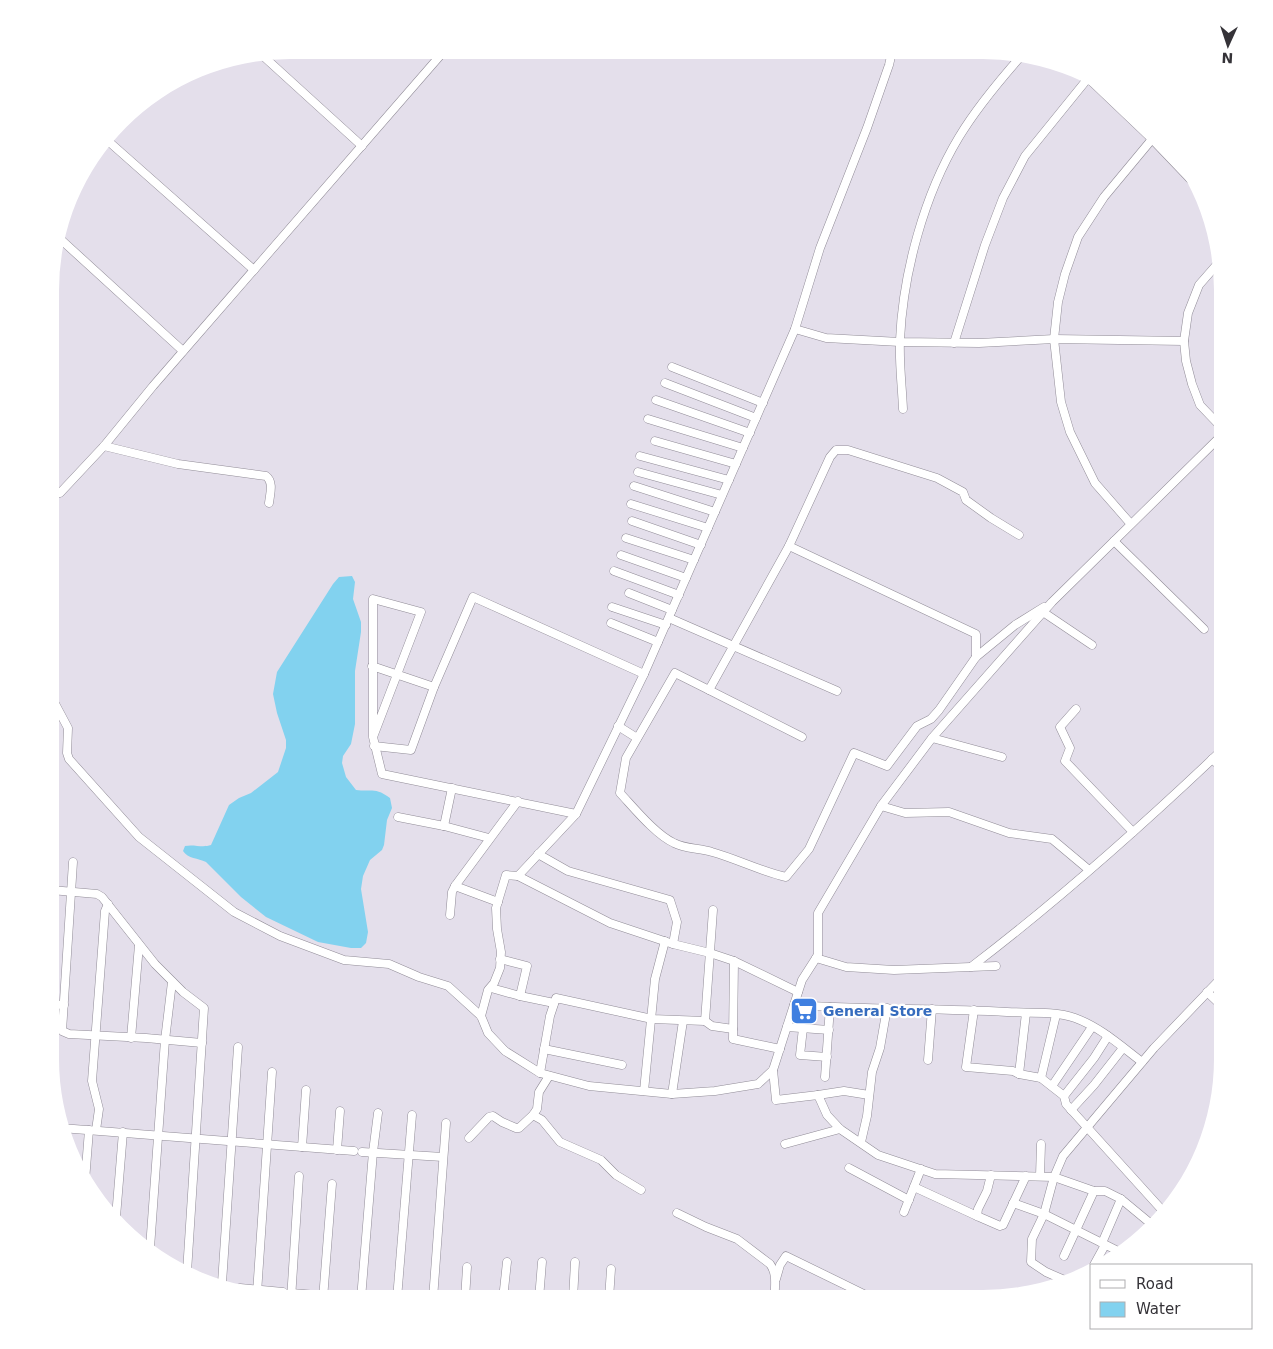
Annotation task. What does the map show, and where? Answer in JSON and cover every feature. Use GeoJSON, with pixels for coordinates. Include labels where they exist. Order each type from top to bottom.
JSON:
{"type":"FeatureCollection","features":[{"type":"Feature","properties":{"kind":"highway"},"geometry":{"type":"LineString","coordinates":[[1109,96],[1175,161]]}},
{"type":"Feature","properties":{"kind":"street"},"geometry":{"type":"LineString","coordinates":[[59,494],[104,446],[183,351],[436,59]]}},
{"type":"Feature","properties":{"kind":"street"},"geometry":{"type":"LineString","coordinates":[[518,876],[576,814],[644,674],[795,329],[820,248],[867,128],[890,59]]}},
{"type":"Feature","properties":{"kind":"street"},"geometry":{"type":"LineString","coordinates":[[267,60],[362,146]]}},
{"type":"Feature","properties":{"kind":"street"},"geometry":{"type":"LineString","coordinates":[[903,409],[900,342],[904,298],[909,267],[926,210],[940,175],[959,137],[992,90],[1016,61]]}},
{"type":"Feature","properties":{"kind":"street"},"geometry":{"type":"LineString","coordinates":[[954,343],[985,245],[1003,198],[1025,156],[1086,83]]}},
{"type":"Feature","properties":{"kind":"street"},"geometry":{"type":"LineString","coordinates":[[1130,524],[1095,483],[1070,432],[1062,402],[1054,339],[1058,302],[1065,274],[1078,237],[1104,197],[1153,138]]}},
{"type":"Feature","properties":{"kind":"street"},"geometry":{"type":"LineString","coordinates":[[111,144],[254,270]]}},
{"type":"Feature","properties":{"kind":"street"},"geometry":{"type":"LineString","coordinates":[[64,241],[183,351]]}},
{"type":"Feature","properties":{"kind":"street"},"geometry":{"type":"LineString","coordinates":[[1213,269],[1199,285],[1188,313],[1184,341],[1186,361],[1192,384],[1200,405],[1214,420]]}},
{"type":"Feature","properties":{"kind":"street"},"geometry":{"type":"LineString","coordinates":[[795,329],[826,338],[900,342],[954,343],[1054,339],[1184,341]]}},
{"type":"Feature","properties":{"kind":"street"},"geometry":{"type":"LineString","coordinates":[[672,367],[763,403]]}},
{"type":"Feature","properties":{"kind":"street"},"geometry":{"type":"LineString","coordinates":[[665,383],[756,418]]}},
{"type":"Feature","properties":{"kind":"street"},"geometry":{"type":"LineString","coordinates":[[656,400],[750,433]]}},
{"type":"Feature","properties":{"kind":"street"},"geometry":{"type":"LineString","coordinates":[[648,419],[743,448]]}},
{"type":"Feature","properties":{"kind":"street"},"geometry":{"type":"LineString","coordinates":[[655,441],[736,464]]}},
{"type":"Feature","properties":{"kind":"street"},"geometry":{"type":"LineString","coordinates":[[869,1095],[844,1092],[776,1100],[773,1070],[802,980],[818,955],[818,913],[881,806],[932,738],[1052,602],[1214,442]]}},
{"type":"Feature","properties":{"kind":"street"},"geometry":{"type":"LineString","coordinates":[[104,446],[178,464],[266,476],[270,479],[271,484],[269,503]]}},
{"type":"Feature","properties":{"kind":"street"},"geometry":{"type":"LineString","coordinates":[[709,690],[789,546],[830,457],[836,450],[848,450],[937,478],[963,492],[966,500],[1019,535]]}},
{"type":"Feature","properties":{"kind":"street"},"geometry":{"type":"LineString","coordinates":[[640,456],[729,480]]}},
{"type":"Feature","properties":{"kind":"street"},"geometry":{"type":"LineString","coordinates":[[638,472],[722,495]]}},
{"type":"Feature","properties":{"kind":"street"},"geometry":{"type":"LineString","coordinates":[[634,486],[715,512]]}},
{"type":"Feature","properties":{"kind":"street"},"geometry":{"type":"LineString","coordinates":[[631,504],[708,528]]}},
{"type":"Feature","properties":{"kind":"street"},"geometry":{"type":"LineString","coordinates":[[632,521],[701,545]]}},
{"type":"Feature","properties":{"kind":"street"},"geometry":{"type":"LineString","coordinates":[[626,538],[694,560]]}},
{"type":"Feature","properties":{"kind":"street"},"geometry":{"type":"LineString","coordinates":[[1114,541],[1204,630]]}},
{"type":"Feature","properties":{"kind":"street"},"geometry":{"type":"LineString","coordinates":[[789,546],[976,634],[976,657]]}},
{"type":"Feature","properties":{"kind":"street"},"geometry":{"type":"LineString","coordinates":[[621,555],[686,578]]}},
{"type":"Feature","properties":{"kind":"street"},"geometry":{"type":"LineString","coordinates":[[614,571],[679,595]]}},
{"type":"Feature","properties":{"kind":"street"},"geometry":{"type":"LineString","coordinates":[[629,593],[669,618],[837,691]]}},
{"type":"Feature","properties":{"kind":"street"},"geometry":{"type":"LineString","coordinates":[[374,746],[411,750],[434,688],[473,597],[644,674]]}},
{"type":"Feature","properties":{"kind":"street"},"geometry":{"type":"LineString","coordinates":[[373,737],[421,612],[373,598],[373,737],[382,774],[576,814]]}},
{"type":"Feature","properties":{"kind":"street"},"geometry":{"type":"LineString","coordinates":[[802,737],[675,673],[626,758],[620,793],[653,828],[674,844],[717,853],[739,860],[768,873],[786,877],[809,848],[854,753],[887,766],[916,726],[931,719],[939,710],[976,657],[1015,625],[1052,602]]}},
{"type":"Feature","properties":{"kind":"street"},"geometry":{"type":"LineString","coordinates":[[612,607],[669,618]]}},
{"type":"Feature","properties":{"kind":"street"},"geometry":{"type":"LineString","coordinates":[[1043,612],[1092,645]]}},
{"type":"Feature","properties":{"kind":"street"},"geometry":{"type":"LineString","coordinates":[[611,623],[658,642]]}},
{"type":"Feature","properties":{"kind":"street"},"geometry":{"type":"LineString","coordinates":[[372,666],[434,688]]}},
{"type":"Feature","properties":{"kind":"street"},"geometry":{"type":"LineString","coordinates":[[1076,709],[1060,727],[1070,748],[1065,761],[1132,832]]}},
{"type":"Feature","properties":{"kind":"street"},"geometry":{"type":"LineString","coordinates":[[59,711],[68,728],[67,753],[69,759],[138,837],[234,912],[280,936],[344,960],[389,964],[418,977],[448,986],[481,1016],[488,1033],[505,1051],[540,1073],[590,1086],[672,1094],[715,1091],[758,1084],[775,1084]]}},
{"type":"Feature","properties":{"kind":"street"},"geometry":{"type":"LineString","coordinates":[[618,726],[638,738]]}},
{"type":"Feature","properties":{"kind":"street"},"geometry":{"type":"LineString","coordinates":[[932,738],[1002,757]]}},
{"type":"Feature","properties":{"kind":"street"},"geometry":{"type":"LineString","coordinates":[[971,968],[1016,933],[1089,870],[1212,759]]}},
{"type":"Feature","properties":{"kind":"street"},"geometry":{"type":"LineString","coordinates":[[444,826],[452,788]]}},
{"type":"Feature","properties":{"kind":"street"},"geometry":{"type":"LineString","coordinates":[[450,915],[454,886],[518,802]]}},
{"type":"Feature","properties":{"kind":"street"},"geometry":{"type":"LineString","coordinates":[[881,806],[905,813],[949,812],[1009,833],[1052,839],[1089,870]]}},
{"type":"Feature","properties":{"kind":"street"},"geometry":{"type":"LineString","coordinates":[[398,817],[444,826],[489,838]]}},
{"type":"Feature","properties":{"kind":"street"},"geometry":{"type":"LineString","coordinates":[[538,854],[568,871],[670,900],[677,922],[655,979],[644,1091]]}},
{"type":"Feature","properties":{"kind":"street"},"geometry":{"type":"LineString","coordinates":[[73,862],[62,1031],[69,1034],[202,1043]]}},
{"type":"Feature","properties":{"kind":"street"},"geometry":{"type":"LineString","coordinates":[[481,1016],[488,990],[491,988],[500,968],[496,908],[506,875],[518,876],[610,923],[669,943],[734,961],[798,992]]}},
{"type":"Feature","properties":{"kind":"street"},"geometry":{"type":"LineString","coordinates":[[454,886],[498,902]]}},
{"type":"Feature","properties":{"kind":"street"},"geometry":{"type":"LineString","coordinates":[[59,891],[97,894],[108,904],[139,945],[172,982],[204,1008],[187,1266]]}},
{"type":"Feature","properties":{"kind":"street"},"geometry":{"type":"LineString","coordinates":[[87,1168],[92,1130],[99,1109],[92,1081],[105,911],[108,904]]}},
{"type":"Feature","properties":{"kind":"street"},"geometry":{"type":"LineString","coordinates":[[705,1021],[713,910]]}},
{"type":"Feature","properties":{"kind":"street"},"geometry":{"type":"LineString","coordinates":[[131,1038],[139,945]]}},
{"type":"Feature","properties":{"kind":"street"},"geometry":{"type":"LineString","coordinates":[[500,958],[528,966],[520,996]]}},
{"type":"Feature","properties":{"kind":"street"},"geometry":{"type":"LineString","coordinates":[[816,958],[846,967],[894,970],[996,966]]}},
{"type":"Feature","properties":{"kind":"street"},"geometry":{"type":"LineString","coordinates":[[734,961],[733,1039],[780,1050]]}},
{"type":"Feature","properties":{"kind":"street"},"geometry":{"type":"LineString","coordinates":[[150,1243],[165,1040],[172,982]]}},
{"type":"Feature","properties":{"kind":"street"},"geometry":{"type":"LineString","coordinates":[[1058,1278],[1031,1262],[1032,1240],[1044,1214],[1054,1177],[1063,1156],[1142,1062],[1214,985]]}},
{"type":"Feature","properties":{"kind":"street"},"geometry":{"type":"LineString","coordinates":[[491,988],[554,1003]]}},
{"type":"Feature","properties":{"kind":"street"},"geometry":{"type":"LineString","coordinates":[[1207,992],[1214,999]]}},
{"type":"Feature","properties":{"kind":"street"},"geometry":{"type":"LineString","coordinates":[[540,1073],[550,1016],[556,998],[652,1019],[705,1021],[712,1026],[733,1029]]}},
{"type":"Feature","properties":{"kind":"street"},"geometry":{"type":"LineString","coordinates":[[59,1005],[64,1005]]}},
{"type":"Feature","properties":{"kind":"street"},"geometry":{"type":"LineString","coordinates":[[794,1005],[974,1010],[1056,1015],[1074,1018],[1092,1026],[1142,1062]]}},
{"type":"Feature","properties":{"kind":"street"},"geometry":{"type":"LineString","coordinates":[[825,1077],[828,1057],[830,1007]]}},
{"type":"Feature","properties":{"kind":"street"},"geometry":{"type":"LineString","coordinates":[[860,1142],[867,1116],[872,1072],[880,1048],[887,1008]]}},
{"type":"Feature","properties":{"kind":"street"},"geometry":{"type":"LineString","coordinates":[[928,1060],[932,1009]]}},
{"type":"Feature","properties":{"kind":"street"},"geometry":{"type":"LineString","coordinates":[[974,1010],[966,1067],[1013,1071],[1041,1078],[1064,1096],[1066,1104],[1071,1110],[1160,1208]]}},
{"type":"Feature","properties":{"kind":"street"},"geometry":{"type":"LineString","coordinates":[[1019,1074],[1026,1013]]}},
{"type":"Feature","properties":{"kind":"street"},"geometry":{"type":"LineString","coordinates":[[1041,1078],[1056,1015]]}},
{"type":"Feature","properties":{"kind":"street"},"geometry":{"type":"LineString","coordinates":[[672,1094],[683,1020]]}},
{"type":"Feature","properties":{"kind":"street"},"geometry":{"type":"LineString","coordinates":[[1052,1086],[1092,1026]]}},
{"type":"Feature","properties":{"kind":"street"},"geometry":{"type":"LineString","coordinates":[[787,1027],[829,1030]]}},
{"type":"Feature","properties":{"kind":"street"},"geometry":{"type":"LineString","coordinates":[[804,1028],[800,1055],[828,1057]]}},
{"type":"Feature","properties":{"kind":"street"},"geometry":{"type":"LineString","coordinates":[[1064,1096],[1094,1058],[1108,1036]]}},
{"type":"Feature","properties":{"kind":"street"},"geometry":{"type":"LineString","coordinates":[[222,1280],[238,1047]]}},
{"type":"Feature","properties":{"kind":"street"},"geometry":{"type":"LineString","coordinates":[[1071,1110],[1094,1086],[1124,1048]]}},
{"type":"Feature","properties":{"kind":"street"},"geometry":{"type":"LineString","coordinates":[[544,1049],[622,1066]]}},
{"type":"Feature","properties":{"kind":"street"},"geometry":{"type":"LineString","coordinates":[[758,1084],[773,1070]]}},
{"type":"Feature","properties":{"kind":"street"},"geometry":{"type":"LineString","coordinates":[[257,1288],[272,1072]]}},
{"type":"Feature","properties":{"kind":"street"},"geometry":{"type":"LineString","coordinates":[[469,1138],[488,1117],[493,1116],[502,1122],[519,1128],[537,1109],[539,1092],[550,1076]]}},
{"type":"Feature","properties":{"kind":"street"},"geometry":{"type":"LineString","coordinates":[[302,1147],[306,1090]]}},
{"type":"Feature","properties":{"kind":"street"},"geometry":{"type":"LineString","coordinates":[[818,1095],[827,1115],[840,1129],[878,1155],[935,1174],[1054,1177],[1094,1191],[1106,1191],[1121,1199],[1146,1224]]}},
{"type":"Feature","properties":{"kind":"street"},"geometry":{"type":"LineString","coordinates":[[337,1150],[340,1111]]}},
{"type":"Feature","properties":{"kind":"street"},"geometry":{"type":"LineString","coordinates":[[363,1290],[373,1152],[378,1113]]}},
{"type":"Feature","properties":{"kind":"street"},"geometry":{"type":"LineString","coordinates":[[397,1290],[412,1115]]}},
{"type":"Feature","properties":{"kind":"street"},"geometry":{"type":"LineString","coordinates":[[533,1115],[542,1120],[560,1142],[601,1160],[616,1175],[641,1190]]}},
{"type":"Feature","properties":{"kind":"street"},"geometry":{"type":"LineString","coordinates":[[434,1290],[446,1123]]}},
{"type":"Feature","properties":{"kind":"street"},"geometry":{"type":"LineString","coordinates":[[70,1129],[443,1157]]}},
{"type":"Feature","properties":{"kind":"street"},"geometry":{"type":"LineString","coordinates":[[785,1144],[840,1129]]}},
{"type":"Feature","properties":{"kind":"street"},"geometry":{"type":"LineString","coordinates":[[116,1212],[123,1132]]}},
{"type":"Feature","properties":{"kind":"street"},"geometry":{"type":"LineString","coordinates":[[1040,1176],[1041,1144]]}},
{"type":"Feature","properties":{"kind":"street"},"geometry":{"type":"LineString","coordinates":[[849,1168],[909,1200]]}},
{"type":"Feature","properties":{"kind":"street"},"geometry":{"type":"LineString","coordinates":[[904,1212],[921,1169]]}},
{"type":"Feature","properties":{"kind":"street"},"geometry":{"type":"LineString","coordinates":[[977,1216],[991,1175]]}},
{"type":"Feature","properties":{"kind":"street"},"geometry":{"type":"LineString","coordinates":[[288,1290],[299,1176]]}},
{"type":"Feature","properties":{"kind":"street"},"geometry":{"type":"LineString","coordinates":[[914,1187],[1002,1226],[1026,1176]]}},
{"type":"Feature","properties":{"kind":"street"},"geometry":{"type":"LineString","coordinates":[[324,1290],[332,1184]]}},
{"type":"Feature","properties":{"kind":"street"},"geometry":{"type":"LineString","coordinates":[[1064,1256],[1094,1191]]}},
{"type":"Feature","properties":{"kind":"street"},"geometry":{"type":"LineString","coordinates":[[1096,1261],[1121,1199]]}},
{"type":"Feature","properties":{"kind":"street"},"geometry":{"type":"LineString","coordinates":[[1013,1203],[1044,1214],[1114,1249]]}},
{"type":"Feature","properties":{"kind":"street"},"geometry":{"type":"LineString","coordinates":[[677,1213],[737,1239],[770,1264],[776,1279]]}},
{"type":"Feature","properties":{"kind":"street"},"geometry":{"type":"LineString","coordinates":[[775,1290],[780,1265],[786,1256],[857,1290]]}},
{"type":"Feature","properties":{"kind":"street"},"geometry":{"type":"LineString","coordinates":[[504,1290],[507,1262]]}},
{"type":"Feature","properties":{"kind":"street"},"geometry":{"type":"LineString","coordinates":[[539,1290],[542,1262]]}},
{"type":"Feature","properties":{"kind":"street"},"geometry":{"type":"LineString","coordinates":[[573,1290],[575,1262]]}},
{"type":"Feature","properties":{"kind":"street"},"geometry":{"type":"LineString","coordinates":[[466,1290],[467,1267]]}},
{"type":"Feature","properties":{"kind":"street"},"geometry":{"type":"LineString","coordinates":[[610,1290],[611,1269]]}},
{"type":"Feature","properties":{"kind":"water"},"geometry":{"type":"Polygon","coordinates":[[[352,576],[355,582],[353,599],[361,622],[361,632],[355,671],[355,724],[351,744],[343,756],[342,763],[346,777],[356,790],[381,792],[390,798],[392,808],[387,820],[382,850],[370,860],[363,876],[361,889],[368,932],[366,943],[361,948],[318,942],[266,917],[241,897],[206,862],[190,857],[183,851],[185,846],[211,845],[229,805],[251,793],[278,772],[286,748],[286,740],[273,694],[277,672],[333,584],[339,577],[352,576]]]}},
{"type":"Feature","properties":{"kind":"place","name":"General Store"},"geometry":{"type":"Point","coordinates":[804,1011]}}]}
